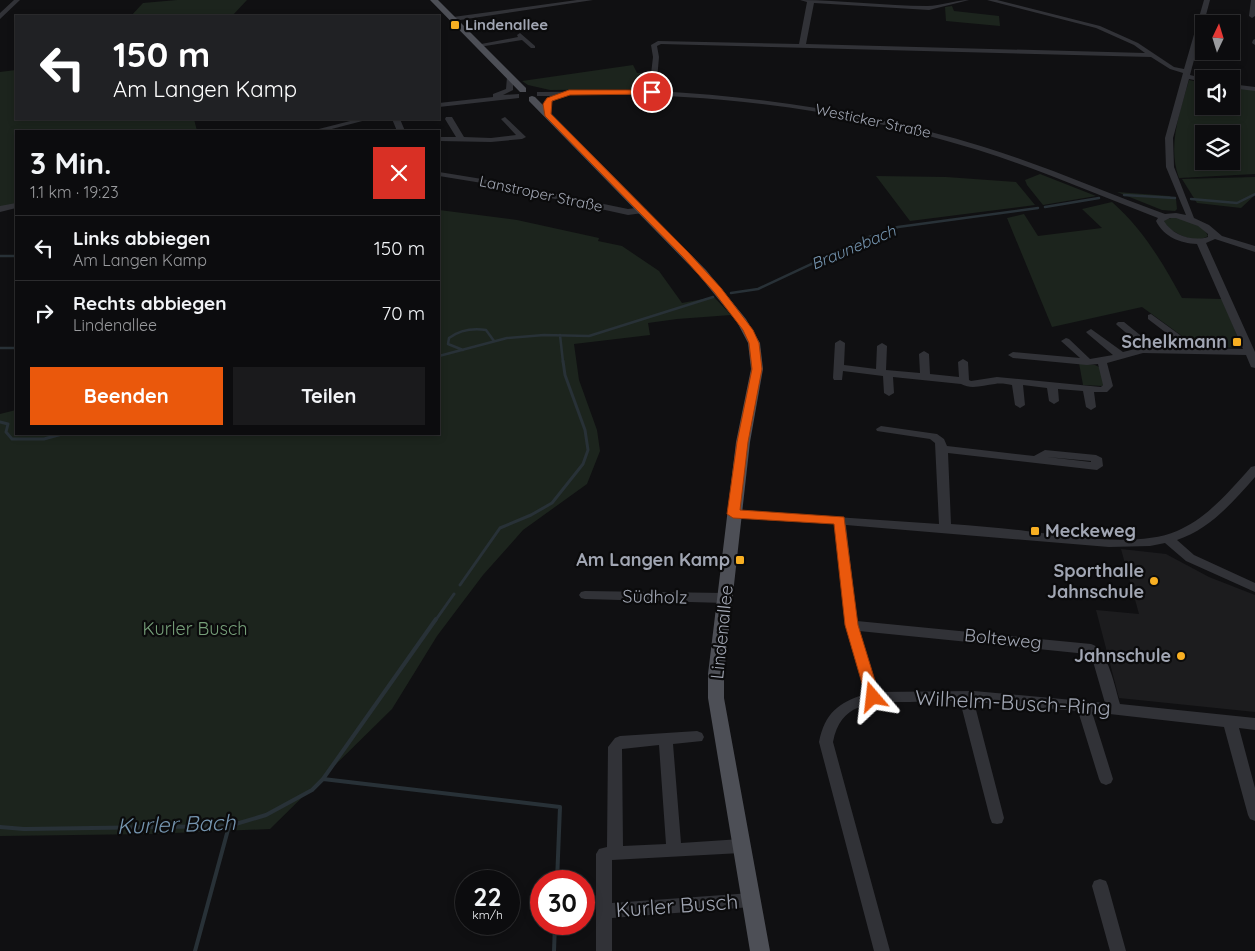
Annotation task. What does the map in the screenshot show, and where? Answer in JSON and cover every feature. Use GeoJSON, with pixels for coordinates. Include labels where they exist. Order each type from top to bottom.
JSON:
{"type":"FeatureCollection","features":[{"type":"Feature","properties":{"kind":"main road"},"geometry":{"type":"LineString","coordinates":[[434,0],[510,78],[524,99],[536,97]]}},
{"type":"Feature","properties":{"kind":"main road","name":"Lindenallee"},"geometry":{"type":"LineString","coordinates":[[536,97],[547,114],[643,210],[717,290],[742,321],[754,343],[757,369],[743,442],[733,514],[716,674],[716,698],[760,951]]}},
{"type":"Feature","properties":{"kind":"street"},"geometry":{"type":"LineString","coordinates":[[0,17],[17,0]]}},
{"type":"Feature","properties":{"kind":"street"},"geometry":{"type":"LineString","coordinates":[[454,19],[590,0]]}},
{"type":"Feature","properties":{"kind":"street"},"geometry":{"type":"LineString","coordinates":[[803,0],[929,8],[966,0]]}},
{"type":"Feature","properties":{"kind":"street"},"geometry":{"type":"LineString","coordinates":[[802,45],[811,0]]}},
{"type":"Feature","properties":{"kind":"street"},"geometry":{"type":"LineString","coordinates":[[990,0],[1098,27],[1123,37],[1172,68],[1195,77]]}},
{"type":"Feature","properties":{"kind":"street"},"geometry":{"type":"LineString","coordinates":[[1190,219],[1190,214],[1174,179],[1168,150],[1169,138],[1207,0]]}},
{"type":"Feature","properties":{"kind":"street"},"geometry":{"type":"LineString","coordinates":[[1252,16],[1254,0]]}},
{"type":"Feature","properties":{"kind":"street"},"geometry":{"type":"LineString","coordinates":[[479,45],[522,36],[533,47]]}},
{"type":"Feature","properties":{"kind":"street"},"geometry":{"type":"LineString","coordinates":[[652,92],[656,57],[654,45],[657,42],[1153,55]]}},
{"type":"Feature","properties":{"kind":"street"},"geometry":{"type":"LineString","coordinates":[[490,98],[509,90],[510,78]]}},
{"type":"Feature","properties":{"kind":"street"},"geometry":{"type":"LineString","coordinates":[[1240,87],[1255,89]]}},
{"type":"Feature","properties":{"kind":"street","name":"Westicker Straße"},"geometry":{"type":"LineString","coordinates":[[536,97],[569,93],[652,92],[755,99],[804,105],[888,122],[982,148],[1164,216],[1190,219],[1206,227],[1212,235],[1255,249]]}},
{"type":"Feature","properties":{"kind":"street"},"geometry":{"type":"LineString","coordinates":[[440,105],[520,93]]}},
{"type":"Feature","properties":{"kind":"street","name":"Westicker Straße"},"geometry":{"type":"LineString","coordinates":[[547,114],[549,100],[569,93]]}},
{"type":"Feature","properties":{"kind":"street"},"geometry":{"type":"LineString","coordinates":[[449,119],[462,138]]}},
{"type":"Feature","properties":{"kind":"street"},"geometry":{"type":"LineString","coordinates":[[440,139],[486,138],[491,140],[522,137],[505,119]]}},
{"type":"Feature","properties":{"kind":"street"},"geometry":{"type":"LineString","coordinates":[[319,130],[362,120]]}},
{"type":"Feature","properties":{"kind":"street","name":"Lanstroper Straße"},"geometry":{"type":"LineString","coordinates":[[440,174],[482,181],[628,212],[643,210]]}},
{"type":"Feature","properties":{"kind":"street"},"geometry":{"type":"LineString","coordinates":[[0,209],[15,206]]}},
{"type":"Feature","properties":{"kind":"street"},"geometry":{"type":"LineString","coordinates":[[1164,216],[1160,221],[1164,228],[1181,238],[1201,242],[1209,240],[1212,235]]}},
{"type":"Feature","properties":{"kind":"street"},"geometry":{"type":"LineString","coordinates":[[1201,242],[1255,365]]}},
{"type":"Feature","properties":{"kind":"street"},"geometry":{"type":"LineString","coordinates":[[1151,317],[1196,351]]}},
{"type":"Feature","properties":{"kind":"street"},"geometry":{"type":"LineString","coordinates":[[1121,324],[1152,350]]}},
{"type":"Feature","properties":{"kind":"street"},"geometry":{"type":"LineString","coordinates":[[1091,332],[1121,356]]}},
{"type":"Feature","properties":{"kind":"street"},"geometry":{"type":"LineString","coordinates":[[840,342],[838,373],[885,373],[964,380],[969,384],[980,384],[997,380],[1088,389],[1108,388],[1104,366],[1101,361]]}},
{"type":"Feature","properties":{"kind":"street"},"geometry":{"type":"LineString","coordinates":[[1066,342],[1083,356],[1087,362]]}},
{"type":"Feature","properties":{"kind":"street"},"geometry":{"type":"LineString","coordinates":[[882,346],[889,393]]}},
{"type":"Feature","properties":{"kind":"street"},"geometry":{"type":"LineString","coordinates":[[1013,355],[1087,362],[1101,361],[1143,350],[1250,352]]}},
{"type":"Feature","properties":{"kind":"street"},"geometry":{"type":"LineString","coordinates":[[924,354],[925,377]]}},
{"type":"Feature","properties":{"kind":"street"},"geometry":{"type":"LineString","coordinates":[[963,362],[964,380]]}},
{"type":"Feature","properties":{"kind":"street"},"geometry":{"type":"LineString","coordinates":[[1017,382],[1020,405]]}},
{"type":"Feature","properties":{"kind":"street"},"geometry":{"type":"LineString","coordinates":[[1052,385],[1054,401]]}},
{"type":"Feature","properties":{"kind":"street"},"geometry":{"type":"LineString","coordinates":[[1088,389],[1091,407]]}},
{"type":"Feature","properties":{"kind":"street"},"geometry":{"type":"LineString","coordinates":[[881,429],[932,436],[940,441],[942,449],[945,528]]}},
{"type":"Feature","properties":{"kind":"street"},"geometry":{"type":"LineString","coordinates":[[942,449],[1036,459]]}},
{"type":"Feature","properties":{"kind":"street"},"geometry":{"type":"LineString","coordinates":[[733,514],[840,520],[1107,542],[1145,542],[1168,539],[1206,521],[1219,510],[1255,470]]}},
{"type":"Feature","properties":{"kind":"street"},"geometry":{"type":"LineString","coordinates":[[840,520],[851,625],[873,697]]}},
{"type":"Feature","properties":{"kind":"street"},"geometry":{"type":"LineString","coordinates":[[1168,539],[1190,558],[1255,588]]}},
{"type":"Feature","properties":{"kind":"street","name":"Südholz"},"geometry":{"type":"LineString","coordinates":[[585,595],[725,598]]}},
{"type":"Feature","properties":{"kind":"street","name":"Bolteweg"},"geometry":{"type":"LineString","coordinates":[[851,625],[1091,649],[1098,656],[1114,708]]}},
{"type":"Feature","properties":{"kind":"street"},"geometry":{"type":"LineString","coordinates":[[966,696],[997,818]]}},
{"type":"Feature","properties":{"kind":"street","name":"Wilhelm-Busch-Ring"},"geometry":{"type":"LineString","coordinates":[[882,951],[826,742],[828,729],[839,713],[858,701],[873,697],[966,696],[1114,708],[1255,724]]}},
{"type":"Feature","properties":{"kind":"street"},"geometry":{"type":"LineString","coordinates":[[1083,706],[1106,779]]}},
{"type":"Feature","properties":{"kind":"street"},"geometry":{"type":"LineString","coordinates":[[1230,722],[1255,815]]}},
{"type":"Feature","properties":{"kind":"street"},"geometry":{"type":"LineString","coordinates":[[697,737],[620,742],[615,748],[615,853],[741,846]]}},
{"type":"Feature","properties":{"kind":"street"},"geometry":{"type":"LineString","coordinates":[[666,739],[674,850]]}},
{"type":"Feature","properties":{"kind":"street","name":"Kurler Busch"},"geometry":{"type":"LineString","coordinates":[[604,951],[604,854],[615,853]]}},
{"type":"Feature","properties":{"kind":"street"},"geometry":{"type":"LineString","coordinates":[[1100,886],[1118,951]]}},
{"type":"Feature","properties":{"kind":"street","name":"Kurler Busch"},"geometry":{"type":"LineString","coordinates":[[604,911],[751,900]]}},
{"type":"Feature","properties":{"kind":"shaded area","name":"Jahnschule"},"geometry":{"type":"Polygon","coordinates":[[[1121,549],[1166,554],[1209,577],[1255,595],[1255,712],[1119,698],[1096,610],[1139,614],[1121,549]]]}},
{"type":"Feature","properties":{"kind":"green space"},"geometry":{"type":"Polygon","coordinates":[[[177,0],[247,0],[233,15],[132,15],[143,3],[177,0]]]}},
{"type":"Feature","properties":{"kind":"green space"},"geometry":{"type":"Polygon","coordinates":[[[952,6],[954,11],[999,16],[1000,26],[946,21],[945,7],[952,6]]]}},
{"type":"Feature","properties":{"kind":"green space"},"geometry":{"type":"Polygon","coordinates":[[[633,65],[637,73],[649,73],[647,89],[550,90],[528,85],[522,81],[633,65]]]}},
{"type":"Feature","properties":{"kind":"green space"},"geometry":{"type":"Polygon","coordinates":[[[15,70],[15,120],[194,120],[197,130],[15,130],[15,204],[0,207],[0,72],[15,70]]]}},
{"type":"Feature","properties":{"kind":"green space"},"geometry":{"type":"Polygon","coordinates":[[[1189,80],[1195,81],[1195,115],[1240,115],[1240,88],[1255,89],[1255,174],[1179,178],[1174,154],[1179,116],[1189,80]]]}},
{"type":"Feature","properties":{"kind":"green space"},"geometry":{"type":"Polygon","coordinates":[[[1040,174],[1096,196],[1043,205],[1025,180],[1040,174]]]}},
{"type":"Feature","properties":{"kind":"green space"},"geometry":{"type":"Polygon","coordinates":[[[876,176],[946,177],[1016,182],[1035,205],[910,221],[876,176]]]}},
{"type":"Feature","properties":{"kind":"green space"},"geometry":{"type":"Polygon","coordinates":[[[1255,177],[1255,195],[1241,208],[1197,203],[1182,179],[1255,177]]]}},
{"type":"Feature","properties":{"kind":"green space"},"geometry":{"type":"Polygon","coordinates":[[[1117,192],[1169,196],[1176,199],[1177,209],[1175,211],[1162,210],[1117,192]]]}},
{"type":"Feature","properties":{"kind":"green space"},"geometry":{"type":"Polygon","coordinates":[[[1112,202],[1142,235],[1182,298],[1222,299],[1239,340],[1236,348],[1196,346],[1142,307],[1052,327],[1007,218],[1024,214],[1038,236],[1102,228],[1082,209],[1112,202]]]}},
{"type":"Feature","properties":{"kind":"green space","name":"Kurler Busch"},"geometry":{"type":"Polygon","coordinates":[[[440,210],[517,220],[599,238],[598,241],[622,246],[659,271],[682,303],[714,297],[731,315],[648,323],[650,335],[574,344],[579,380],[597,430],[600,451],[587,484],[523,530],[483,575],[437,636],[392,709],[270,829],[150,834],[0,836],[0,414],[15,410],[15,435],[440,435],[440,210]]]}},
{"type":"Feature","properties":{"kind":"green space"},"geometry":{"type":"Polygon","coordinates":[[[1175,217],[1198,226],[1208,236],[1192,239],[1165,226],[1164,220],[1175,217]]]}},
{"type":"Feature","properties":{"kind":"green space"},"geometry":{"type":"Polygon","coordinates":[[[1079,363],[1095,365],[1101,368],[1104,383],[1102,386],[1083,385],[1079,363]]]}},
{"type":"Feature","properties":{"kind":"waterway","name":"Braunebach"},"geometry":{"type":"LineString","coordinates":[[1191,199],[1237,203],[1255,194]]}},
{"type":"Feature","properties":{"kind":"waterway","name":"Braunebach"},"geometry":{"type":"LineString","coordinates":[[1124,195],[1175,198]]}},
{"type":"Feature","properties":{"kind":"waterway","name":"Braunebach"},"geometry":{"type":"LineString","coordinates":[[1045,207],[1099,198]]}},
{"type":"Feature","properties":{"kind":"waterway","name":"Braunebach"},"geometry":{"type":"LineString","coordinates":[[731,293],[758,289],[869,237],[898,227],[1038,208]]}},
{"type":"Feature","properties":{"kind":"waterway"},"geometry":{"type":"LineString","coordinates":[[0,256],[15,256]]}},
{"type":"Feature","properties":{"kind":"waterway","name":"Braunebach"},"geometry":{"type":"LineString","coordinates":[[560,335],[589,336],[713,297]]}},
{"type":"Feature","properties":{"kind":"waterway"},"geometry":{"type":"LineString","coordinates":[[462,350],[448,344],[449,338],[462,331],[486,330],[494,341]]}},
{"type":"Feature","properties":{"kind":"waterway","name":"Braunebach"},"geometry":{"type":"LineString","coordinates":[[462,350],[507,338],[560,335]]}},
{"type":"Feature","properties":{"kind":"waterway","name":"Kurler Bach"},"geometry":{"type":"LineString","coordinates":[[560,335],[563,362]]}},
{"type":"Feature","properties":{"kind":"waterway"},"geometry":{"type":"LineString","coordinates":[[0,348],[15,348]]}},
{"type":"Feature","properties":{"kind":"waterway","name":"Braunebach"},"geometry":{"type":"LineString","coordinates":[[440,356],[462,350]]}},
{"type":"Feature","properties":{"kind":"waterway","name":"Kurler Bach"},"geometry":{"type":"LineString","coordinates":[[460,585],[500,528],[531,515],[552,503],[583,464],[588,450],[585,430],[565,375],[563,361]]}},
{"type":"Feature","properties":{"kind":"waterway","name":"Braunebach"},"geometry":{"type":"LineString","coordinates":[[0,422],[8,424],[6,432],[12,439],[44,439],[58,435]]}},
{"type":"Feature","properties":{"kind":"waterway","name":"Kurler Bach"},"geometry":{"type":"LineString","coordinates":[[435,621],[454,594]]}},
{"type":"Feature","properties":{"kind":"waterway","name":"Kurler Bach"},"geometry":{"type":"LineString","coordinates":[[323,779],[436,619]]}},
{"type":"Feature","properties":{"kind":"waterway","name":"Kurler Bach"},"geometry":{"type":"LineString","coordinates":[[229,826],[266,815],[312,790],[323,779]]}},
{"type":"Feature","properties":{"kind":"waterway"},"geometry":{"type":"LineString","coordinates":[[323,779],[560,807],[557,870]]}},
{"type":"Feature","properties":{"kind":"waterway","name":"Kurler Bach"},"geometry":{"type":"LineString","coordinates":[[0,827],[24,829],[229,826]]}},
{"type":"Feature","properties":{"kind":"waterway"},"geometry":{"type":"LineString","coordinates":[[195,951],[229,826]]}},
{"type":"Feature","properties":{"kind":"waterway"},"geometry":{"type":"LineString","coordinates":[[554,951],[555,935]]}},
{"type":"Feature","properties":{"kind":"place","name":"Lindenallee"},"geometry":{"type":"Point","coordinates":[455,25]}},
{"type":"Feature","properties":{"kind":"place","name":"Schelkmann"},"geometry":{"type":"Point","coordinates":[1237,342]}},
{"type":"Feature","properties":{"kind":"place","name":"Meckeweg"},"geometry":{"type":"Point","coordinates":[1035,531]}},
{"type":"Feature","properties":{"kind":"place","name":"Am Langen Kamp"},"geometry":{"type":"Point","coordinates":[740,560]}},
{"type":"Feature","properties":{"kind":"place","name":"Sporthalle Jahnschule"},"geometry":{"type":"Point","coordinates":[1154,581]}},
{"type":"Feature","properties":{"kind":"place","name":"Jahnschule"},"geometry":{"type":"Point","coordinates":[1181,656]}},
{"type":"Feature","properties":{"kind":"route"},"geometry":{"type":"LineString","coordinates":[[652,92],[594,92],[557,95],[549,100],[547,114],[685,254],[717,290],[742,321],[752,337],[757,369],[743,442],[733,514],[840,520],[851,625],[873,697]]}}]}
